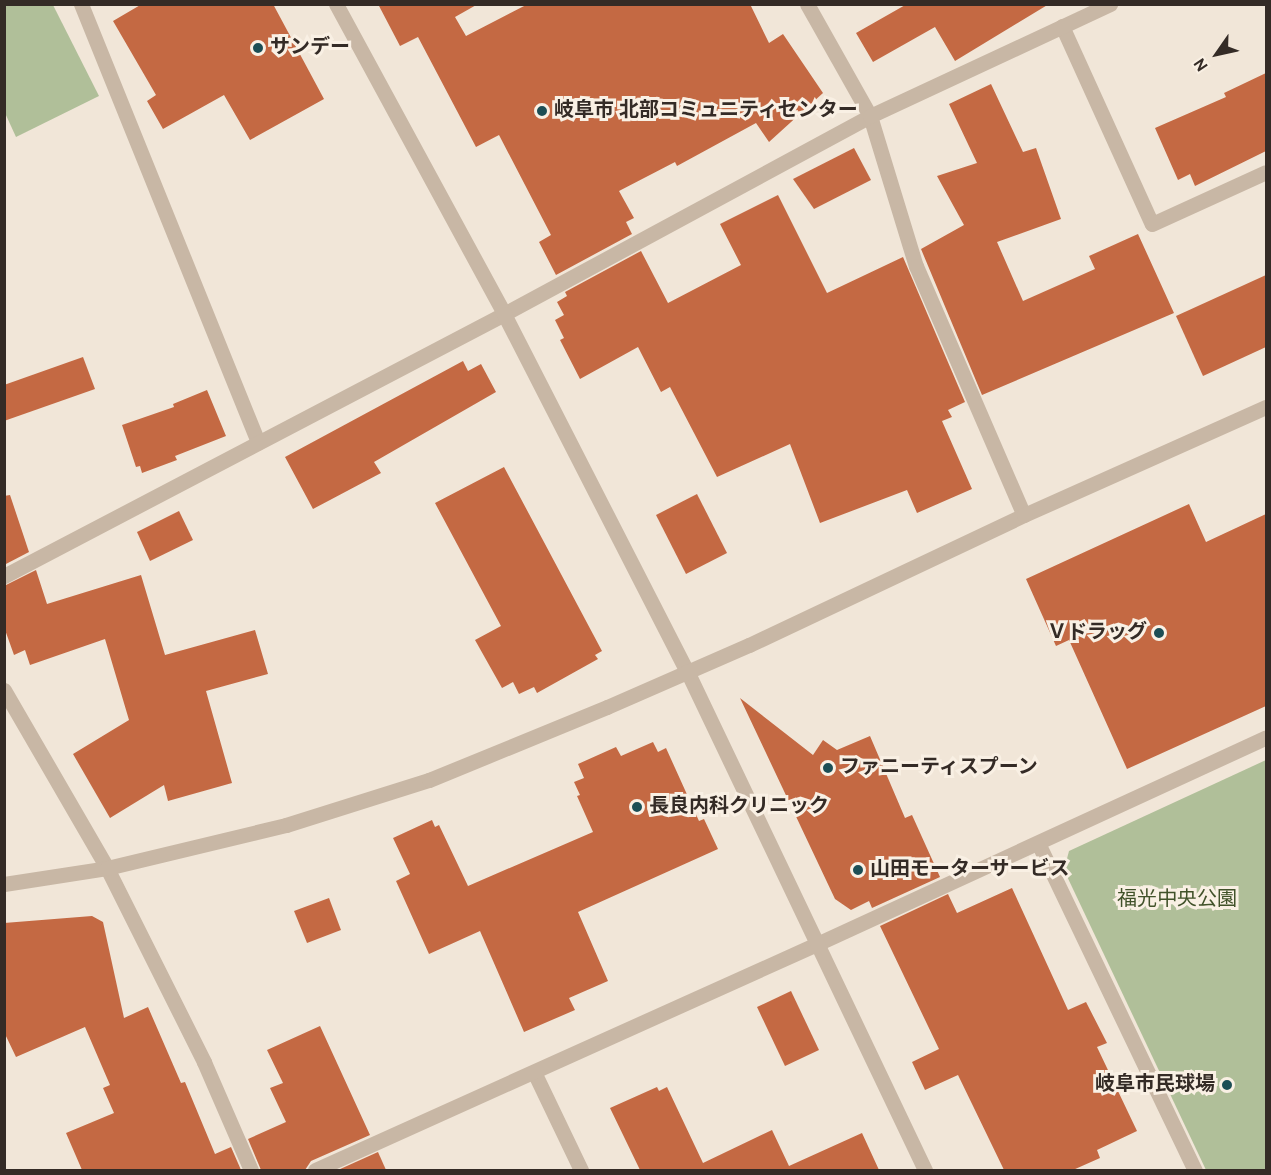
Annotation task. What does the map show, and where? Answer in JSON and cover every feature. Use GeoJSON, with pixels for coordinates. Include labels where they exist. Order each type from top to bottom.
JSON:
{"type":"FeatureCollection","features":[{"type":"Feature","properties":{"kind":"street"},"geometry":{"type":"LineString","coordinates":[[81,4],[258,443]]}},
{"type":"Feature","properties":{"kind":"street"},"geometry":{"type":"LineString","coordinates":[[336,4],[504,314],[687,671],[819,943],[925,1170]]}},
{"type":"Feature","properties":{"kind":"street"},"geometry":{"type":"LineString","coordinates":[[807,4],[870,116],[916,266],[1024,514]]}},
{"type":"Feature","properties":{"kind":"street"},"geometry":{"type":"LineString","coordinates":[[4,576],[504,314],[870,116],[1110,4]]}},
{"type":"Feature","properties":{"kind":"street"},"geometry":{"type":"LineString","coordinates":[[1062,26],[1152,224],[1266,172]]}},
{"type":"Feature","properties":{"kind":"street"},"geometry":{"type":"LineString","coordinates":[[4,884],[107,868],[286,825],[429,780],[607,707],[749,645],[1024,514],[1266,407]]}},
{"type":"Feature","properties":{"kind":"street"},"geometry":{"type":"LineString","coordinates":[[4,690],[107,868],[204,1062],[251,1170]]}},
{"type":"Feature","properties":{"kind":"street"},"geometry":{"type":"LineString","coordinates":[[315,1170],[819,943],[1266,737]]}},
{"type":"Feature","properties":{"kind":"street"},"geometry":{"type":"LineString","coordinates":[[1038,843],[1195,1170]]}},
{"type":"Feature","properties":{"kind":"street"},"geometry":{"type":"LineString","coordinates":[[534,1072],[581,1170]]}},
{"type":"Feature","properties":{"kind":"green space"},"geometry":{"type":"Polygon","coordinates":[[[5,4],[53,5],[99,96],[16,137],[5,113],[5,4]]]}},
{"type":"Feature","properties":{"kind":"green space","name":"福光中央公園"},"geometry":{"type":"Polygon","coordinates":[[[1266,760],[1266,1170],[1206,1170],[1064,870],[1069,851],[1266,760]]]}},
{"type":"Feature","properties":{"kind":"building"},"geometry":{"type":"Polygon","coordinates":[[[142,4],[273,4],[324,99],[250,140],[224,95],[163,129],[147,101],[156,95],[113,21],[142,4]]]}},
{"type":"Feature","properties":{"kind":"building"},"geometry":{"type":"Polygon","coordinates":[[[378,4],[478,4],[455,17],[466,36],[528,4],[750,4],[769,43],[783,34],[823,93],[769,142],[756,123],[677,166],[675,162],[619,191],[634,218],[626,222],[632,234],[556,275],[539,242],[551,235],[499,135],[476,147],[418,37],[400,46],[378,4]]]}},
{"type":"Feature","properties":{"kind":"building"},"geometry":{"type":"Polygon","coordinates":[[[907,4],[1049,4],[955,61],[935,27],[873,62],[856,33],[907,4]]]}},
{"type":"Feature","properties":{"kind":"building"},"geometry":{"type":"Polygon","coordinates":[[[1266,73],[1266,151],[1195,186],[1190,174],[1178,180],[1155,128],[1226,97],[1224,93],[1266,73]]]}},
{"type":"Feature","properties":{"kind":"building"},"geometry":{"type":"Polygon","coordinates":[[[991,84],[1023,152],[1036,148],[1061,219],[997,242],[1023,301],[1095,269],[1089,256],[1138,234],[1174,313],[982,395],[921,249],[964,225],[937,176],[977,163],[949,104],[991,84]]]}},
{"type":"Feature","properties":{"kind":"building"},"geometry":{"type":"Polygon","coordinates":[[[854,148],[871,180],[814,209],[793,179],[854,148]]]}},
{"type":"Feature","properties":{"kind":"building"},"geometry":{"type":"Polygon","coordinates":[[[778,195],[827,293],[903,257],[965,402],[948,410],[952,417],[942,421],[972,489],[917,513],[907,490],[820,523],[790,444],[717,477],[670,387],[661,392],[638,347],[580,379],[560,340],[564,338],[555,320],[564,315],[557,302],[567,296],[565,292],[641,251],[668,303],[741,265],[720,224],[778,195]]]}},
{"type":"Feature","properties":{"kind":"building"},"geometry":{"type":"Polygon","coordinates":[[[1266,275],[1266,347],[1203,376],[1176,316],[1266,275]]]}},
{"type":"Feature","properties":{"kind":"building"},"geometry":{"type":"Polygon","coordinates":[[[83,357],[95,389],[4,421],[4,385],[83,357]]]}},
{"type":"Feature","properties":{"kind":"building"},"geometry":{"type":"Polygon","coordinates":[[[463,361],[468,371],[481,364],[496,392],[374,462],[381,473],[313,509],[285,457],[463,361]]]}},
{"type":"Feature","properties":{"kind":"building"},"geometry":{"type":"Polygon","coordinates":[[[207,390],[226,436],[175,456],[177,460],[142,473],[140,466],[136,467],[122,425],[174,407],[173,404],[207,390]]]}},
{"type":"Feature","properties":{"kind":"building"},"geometry":{"type":"Polygon","coordinates":[[[504,467],[602,651],[595,655],[598,659],[537,693],[534,687],[519,694],[513,682],[502,688],[475,640],[501,626],[435,503],[504,467]]]}},
{"type":"Feature","properties":{"kind":"building"},"geometry":{"type":"Polygon","coordinates":[[[697,494],[727,553],[686,574],[656,515],[697,494]]]}},
{"type":"Feature","properties":{"kind":"building"},"geometry":{"type":"Polygon","coordinates":[[[10,495],[29,552],[4,565],[4,496],[10,495]]]}},
{"type":"Feature","properties":{"kind":"building","name":"Ｖドラッグ"},"geometry":{"type":"Polygon","coordinates":[[[1189,504],[1206,542],[1266,514],[1266,706],[1127,769],[1069,640],[1056,646],[1026,579],[1189,504]]]}},
{"type":"Feature","properties":{"kind":"building"},"geometry":{"type":"Polygon","coordinates":[[[179,511],[193,540],[150,561],[137,532],[179,511]]]}},
{"type":"Feature","properties":{"kind":"building"},"geometry":{"type":"Polygon","coordinates":[[[36,570],[47,604],[141,575],[165,655],[255,630],[268,674],[206,691],[232,783],[168,801],[164,785],[110,818],[73,754],[129,720],[105,639],[30,665],[25,650],[14,655],[4,627],[4,586],[36,570]]]}},
{"type":"Feature","properties":{"kind":"building"},"geometry":{"type":"Polygon","coordinates":[[[740,698],[813,755],[823,740],[837,750],[870,736],[905,818],[912,815],[940,877],[872,908],[869,901],[851,910],[835,899],[740,698]]]}},
{"type":"Feature","properties":{"kind":"building"},"geometry":{"type":"Polygon","coordinates":[[[653,742],[658,752],[666,748],[699,821],[704,819],[718,849],[578,912],[608,981],[569,998],[575,1010],[524,1032],[480,931],[429,954],[396,881],[410,874],[393,838],[432,820],[435,827],[439,825],[468,886],[593,832],[577,796],[580,795],[574,782],[584,778],[578,764],[616,747],[621,756],[653,742]]]}},
{"type":"Feature","properties":{"kind":"building"},"geometry":{"type":"Polygon","coordinates":[[[1012,888],[1068,1010],[1086,1002],[1107,1043],[1097,1047],[1137,1131],[1097,1150],[1100,1158],[1073,1170],[1004,1170],[958,1075],[925,1090],[912,1062],[939,1049],[880,926],[948,894],[957,913],[1012,888]]]}},
{"type":"Feature","properties":{"kind":"building"},"geometry":{"type":"Polygon","coordinates":[[[329,898],[341,930],[307,943],[294,911],[329,898]]]}},
{"type":"Feature","properties":{"kind":"building"},"geometry":{"type":"Polygon","coordinates":[[[92,916],[103,922],[124,1018],[148,1007],[181,1083],[185,1082],[215,1154],[231,1147],[241,1170],[82,1170],[66,1133],[114,1113],[103,1088],[110,1085],[85,1027],[16,1057],[4,1032],[4,923],[92,916]]]}},
{"type":"Feature","properties":{"kind":"building"},"geometry":{"type":"Polygon","coordinates":[[[791,991],[819,1050],[785,1066],[757,1007],[791,991]]]}},
{"type":"Feature","properties":{"kind":"building"},"geometry":{"type":"Polygon","coordinates":[[[320,1026],[370,1135],[311,1161],[305,1170],[261,1170],[248,1139],[286,1122],[270,1088],[283,1083],[267,1050],[320,1026]]]}},
{"type":"Feature","properties":{"kind":"building"},"geometry":{"type":"Polygon","coordinates":[[[657,1087],[659,1091],[667,1087],[703,1163],[772,1130],[789,1166],[862,1133],[879,1170],[640,1170],[610,1108],[657,1087]]]}},
{"type":"Feature","properties":{"kind":"building"},"geometry":{"type":"Polygon","coordinates":[[[378,1152],[386,1170],[338,1170],[378,1152]]]}},
{"type":"Feature","properties":{"kind":"place","name":"サンデー"},"geometry":{"type":"Point","coordinates":[258,48]}},
{"type":"Feature","properties":{"kind":"place","name":"岐阜市 北部コミュニティセンター"},"geometry":{"type":"Point","coordinates":[542,111]}},
{"type":"Feature","properties":{"kind":"place","name":"Ｖドラッグ"},"geometry":{"type":"Point","coordinates":[1159,633]}},
{"type":"Feature","properties":{"kind":"place","name":"ファニーティスプーン"},"geometry":{"type":"Point","coordinates":[828,768]}},
{"type":"Feature","properties":{"kind":"place","name":"長良内科クリニック"},"geometry":{"type":"Point","coordinates":[637,807]}},
{"type":"Feature","properties":{"kind":"place","name":"山田モーターサービス"},"geometry":{"type":"Point","coordinates":[858,870]}},
{"type":"Feature","properties":{"kind":"place","name":"岐阜市民球場"},"geometry":{"type":"Point","coordinates":[1227,1085]}}]}
